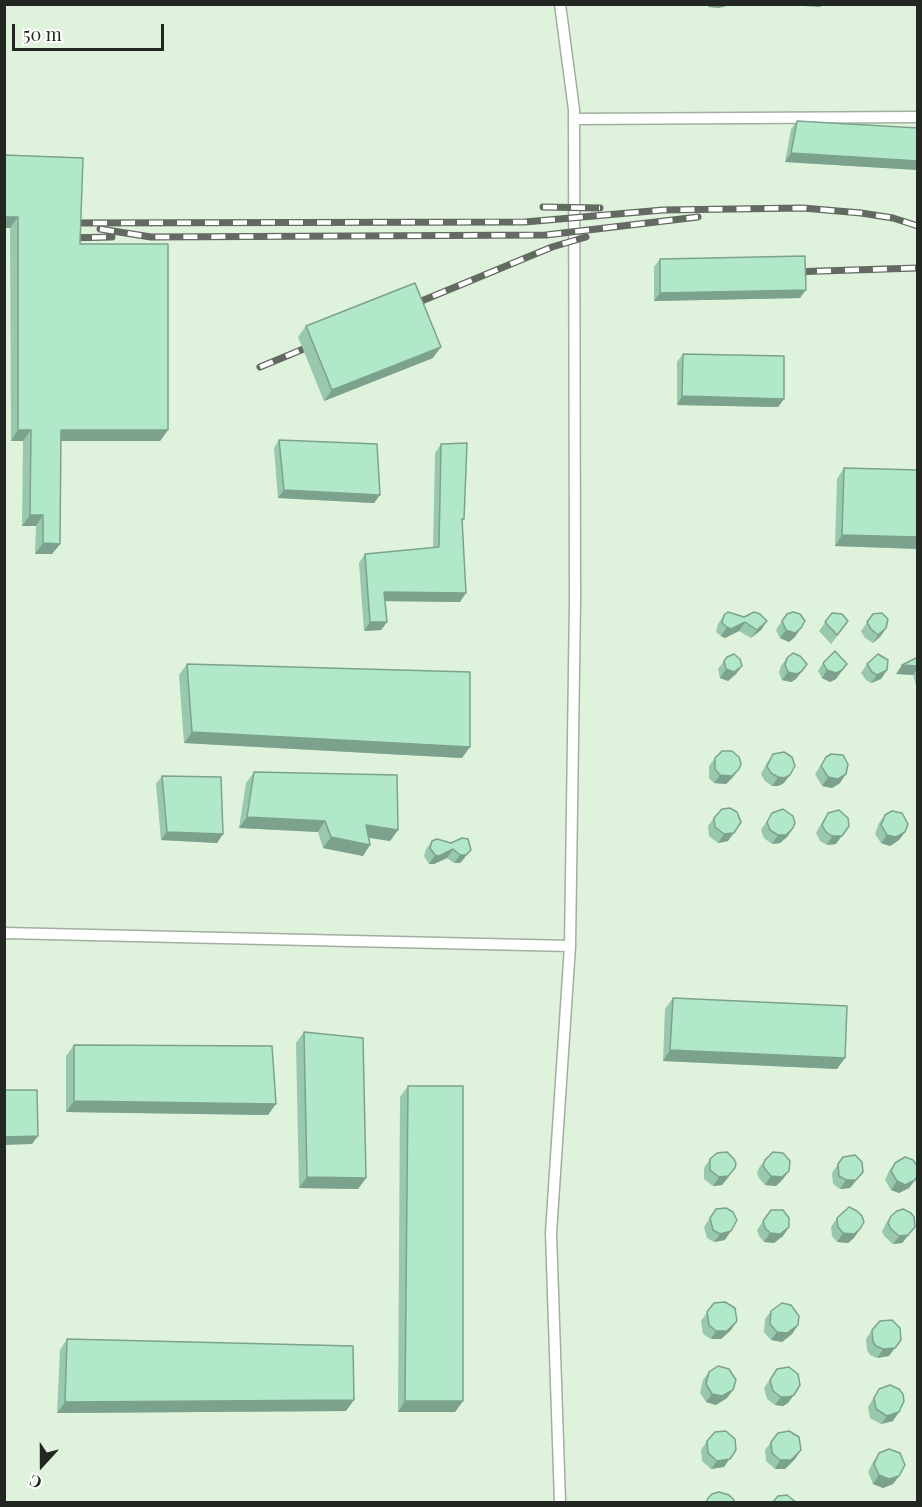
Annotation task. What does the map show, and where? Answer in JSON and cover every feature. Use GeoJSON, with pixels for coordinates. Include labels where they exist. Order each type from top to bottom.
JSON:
{"type":"FeatureCollection","features":[{"type":"Feature","properties":{"kind":"lane"},"geometry":{"type":"LineString","coordinates":[[560,4],[574,119],[575,601],[570,946],[551,1233],[560,1503]]}},
{"type":"Feature","properties":{"kind":"lane"},"geometry":{"type":"LineString","coordinates":[[574,119],[918,117]]}},
{"type":"Feature","properties":{"kind":"lane"},"geometry":{"type":"LineString","coordinates":[[4,933],[570,946]]}},
{"type":"Feature","properties":{"kind":"shaded area"},"geometry":{"type":"Polygon","coordinates":[[[5,5],[917,5],[917,1502],[5,1502],[5,5]]]}},
{"type":"Feature","properties":{"kind":"building"},"geometry":{"type":"Polygon","coordinates":[[[797,121],[918,128],[918,161],[791,153],[797,121]]]}},
{"type":"Feature","properties":{"kind":"building"},"geometry":{"type":"Polygon","coordinates":[[[4,155],[83,158],[80,244],[168,244],[168,430],[61,430],[60,544],[43,543],[43,515],[30,515],[31,430],[18,430],[18,217],[4,217],[4,155]]]}},
{"type":"Feature","properties":{"kind":"building"},"geometry":{"type":"Polygon","coordinates":[[[805,256],[806,290],[660,293],[660,259],[805,256]]]}},
{"type":"Feature","properties":{"kind":"building"},"geometry":{"type":"Polygon","coordinates":[[[415,283],[441,347],[332,390],[306,326],[415,283]]]}},
{"type":"Feature","properties":{"kind":"building"},"geometry":{"type":"Polygon","coordinates":[[[683,354],[784,356],[784,399],[682,396],[683,354]]]}},
{"type":"Feature","properties":{"kind":"building"},"geometry":{"type":"Polygon","coordinates":[[[279,440],[377,444],[380,495],[284,490],[279,440]]]}},
{"type":"Feature","properties":{"kind":"building"},"geometry":{"type":"Polygon","coordinates":[[[467,443],[464,519],[462,519],[466,593],[384,592],[387,622],[370,622],[365,554],[439,547],[441,444],[467,443]]]}},
{"type":"Feature","properties":{"kind":"building"},"geometry":{"type":"Polygon","coordinates":[[[844,468],[918,470],[918,537],[842,535],[844,468]]]}},
{"type":"Feature","properties":{"kind":"building"},"geometry":{"type":"Polygon","coordinates":[[[728,612],[744,617],[754,612],[767,621],[757,630],[745,622],[731,629],[722,623],[724,615],[728,612]]]}},
{"type":"Feature","properties":{"kind":"building"},"geometry":{"type":"Polygon","coordinates":[[[793,612],[800,614],[805,621],[795,633],[786,630],[782,621],[787,614],[793,612]]]}},
{"type":"Feature","properties":{"kind":"building"},"geometry":{"type":"Polygon","coordinates":[[[832,613],[842,614],[848,621],[837,635],[825,622],[832,613]]]}},
{"type":"Feature","properties":{"kind":"building"},"geometry":{"type":"Polygon","coordinates":[[[882,613],[888,619],[886,628],[878,635],[867,622],[873,614],[882,613]]]}},
{"type":"Feature","properties":{"kind":"building"},"geometry":{"type":"Polygon","coordinates":[[[835,651],[847,664],[836,673],[827,670],[823,663],[835,651]]]}},
{"type":"Feature","properties":{"kind":"building"},"geometry":{"type":"Polygon","coordinates":[[[793,653],[800,656],[807,664],[797,674],[788,672],[785,665],[787,658],[793,653]]]}},
{"type":"Feature","properties":{"kind":"building"},"geometry":{"type":"Polygon","coordinates":[[[734,654],[740,659],[742,666],[734,672],[726,669],[724,661],[734,654]]]}},
{"type":"Feature","properties":{"kind":"building"},"geometry":{"type":"Polygon","coordinates":[[[878,654],[888,660],[887,670],[877,675],[867,664],[878,654]]]}},
{"type":"Feature","properties":{"kind":"building"},"geometry":{"type":"Polygon","coordinates":[[[918,657],[918,666],[902,665],[918,657]]]}},
{"type":"Feature","properties":{"kind":"building"},"geometry":{"type":"Polygon","coordinates":[[[187,664],[470,672],[470,747],[192,732],[187,664]]]}},
{"type":"Feature","properties":{"kind":"building"},"geometry":{"type":"Polygon","coordinates":[[[722,751],[732,751],[739,757],[741,764],[732,776],[720,775],[715,769],[715,758],[722,751]]]}},
{"type":"Feature","properties":{"kind":"building"},"geometry":{"type":"Polygon","coordinates":[[[784,752],[792,757],[795,766],[790,775],[784,778],[771,773],[767,766],[773,754],[784,752]]]}},
{"type":"Feature","properties":{"kind":"building"},"geometry":{"type":"Polygon","coordinates":[[[831,754],[843,755],[848,764],[846,774],[838,779],[828,777],[821,766],[826,757],[831,754]]]}},
{"type":"Feature","properties":{"kind":"building"},"geometry":{"type":"Polygon","coordinates":[[[254,772],[397,775],[398,830],[366,825],[370,845],[331,837],[325,821],[247,817],[254,772]]]}},
{"type":"Feature","properties":{"kind":"building"},"geometry":{"type":"Polygon","coordinates":[[[162,776],[221,777],[223,834],[167,832],[162,776]]]}},
{"type":"Feature","properties":{"kind":"building"},"geometry":{"type":"Polygon","coordinates":[[[730,808],[737,812],[741,822],[734,833],[724,834],[715,827],[714,818],[722,809],[730,808]]]}},
{"type":"Feature","properties":{"kind":"building"},"geometry":{"type":"Polygon","coordinates":[[[783,809],[793,816],[795,823],[786,835],[778,835],[770,830],[767,822],[772,813],[783,809]]]}},
{"type":"Feature","properties":{"kind":"building"},"geometry":{"type":"Polygon","coordinates":[[[839,810],[848,818],[849,826],[842,836],[832,836],[822,825],[828,813],[839,810]]]}},
{"type":"Feature","properties":{"kind":"building"},"geometry":{"type":"Polygon","coordinates":[[[892,811],[902,813],[908,824],[905,832],[896,837],[887,835],[881,825],[885,815],[892,811]]]}},
{"type":"Feature","properties":{"kind":"building"},"geometry":{"type":"Polygon","coordinates":[[[462,838],[468,839],[471,850],[466,855],[460,855],[453,849],[439,856],[435,855],[430,848],[432,841],[437,839],[451,843],[462,838]]]}},
{"type":"Feature","properties":{"kind":"building"},"geometry":{"type":"Polygon","coordinates":[[[673,998],[847,1006],[845,1058],[670,1050],[673,998]]]}},
{"type":"Feature","properties":{"kind":"building"},"geometry":{"type":"Polygon","coordinates":[[[304,1032],[363,1038],[366,1178],[307,1177],[304,1032]]]}},
{"type":"Feature","properties":{"kind":"building"},"geometry":{"type":"Polygon","coordinates":[[[74,1045],[272,1046],[276,1104],[74,1101],[74,1045]]]}},
{"type":"Feature","properties":{"kind":"building"},"geometry":{"type":"Polygon","coordinates":[[[408,1086],[463,1086],[463,1401],[405,1401],[408,1086]]]}},
{"type":"Feature","properties":{"kind":"building"},"geometry":{"type":"Polygon","coordinates":[[[4,1090],[37,1090],[38,1136],[4,1137],[4,1090]]]}},
{"type":"Feature","properties":{"kind":"building"},"geometry":{"type":"Polygon","coordinates":[[[727,1152],[734,1159],[735,1168],[728,1176],[719,1177],[710,1170],[710,1159],[717,1153],[727,1152]]]}},
{"type":"Feature","properties":{"kind":"building"},"geometry":{"type":"Polygon","coordinates":[[[773,1152],[783,1153],[790,1161],[789,1171],[782,1177],[771,1176],[763,1165],[773,1152]]]}},
{"type":"Feature","properties":{"kind":"building"},"geometry":{"type":"Polygon","coordinates":[[[855,1155],[862,1162],[863,1172],[856,1180],[846,1180],[839,1176],[838,1164],[843,1157],[855,1155]]]}},
{"type":"Feature","properties":{"kind":"building"},"geometry":{"type":"Polygon","coordinates":[[[905,1157],[913,1160],[918,1167],[918,1174],[915,1180],[905,1185],[897,1181],[891,1171],[895,1163],[905,1157]]]}},
{"type":"Feature","properties":{"kind":"building"},"geometry":{"type":"Polygon","coordinates":[[[849,1207],[862,1216],[864,1222],[854,1234],[843,1233],[838,1227],[837,1218],[849,1207]]]}},
{"type":"Feature","properties":{"kind":"building"},"geometry":{"type":"Polygon","coordinates":[[[726,1208],[733,1212],[737,1220],[731,1231],[720,1234],[713,1230],[710,1218],[716,1209],[726,1208]]]}},
{"type":"Feature","properties":{"kind":"building"},"geometry":{"type":"Polygon","coordinates":[[[903,1209],[914,1217],[915,1227],[908,1235],[899,1236],[888,1223],[891,1216],[903,1209]]]}},
{"type":"Feature","properties":{"kind":"building"},"geometry":{"type":"Polygon","coordinates":[[[771,1210],[783,1210],[789,1218],[789,1227],[780,1234],[770,1233],[765,1228],[763,1221],[771,1210]]]}},
{"type":"Feature","properties":{"kind":"building"},"geometry":{"type":"Polygon","coordinates":[[[725,1302],[735,1308],[737,1321],[727,1331],[716,1331],[709,1325],[707,1312],[714,1303],[725,1302]]]}},
{"type":"Feature","properties":{"kind":"building"},"geometry":{"type":"Polygon","coordinates":[[[782,1303],[791,1305],[799,1316],[798,1325],[787,1333],[777,1332],[770,1324],[771,1311],[782,1303]]]}},
{"type":"Feature","properties":{"kind":"building"},"geometry":{"type":"Polygon","coordinates":[[[892,1320],[900,1328],[901,1340],[895,1348],[883,1349],[876,1346],[873,1342],[872,1330],[880,1321],[892,1320]]]}},
{"type":"Feature","properties":{"kind":"building"},"geometry":{"type":"Polygon","coordinates":[[[67,1339],[353,1346],[354,1400],[65,1402],[67,1339]]]}},
{"type":"Feature","properties":{"kind":"building"},"geometry":{"type":"Polygon","coordinates":[[[718,1366],[729,1369],[736,1380],[733,1390],[722,1396],[712,1394],[706,1384],[709,1372],[718,1366]]]}},
{"type":"Feature","properties":{"kind":"building"},"geometry":{"type":"Polygon","coordinates":[[[789,1367],[798,1374],[800,1385],[794,1395],[781,1397],[773,1391],[770,1380],[777,1369],[789,1367]]]}},
{"type":"Feature","properties":{"kind":"building"},"geometry":{"type":"Polygon","coordinates":[[[890,1385],[899,1389],[904,1401],[899,1412],[887,1416],[876,1409],[874,1398],[879,1389],[890,1385]]]}},
{"type":"Feature","properties":{"kind":"building"},"geometry":{"type":"Polygon","coordinates":[[[726,1431],[735,1439],[736,1450],[730,1459],[717,1461],[708,1453],[707,1441],[715,1432],[726,1431]]]}},
{"type":"Feature","properties":{"kind":"building"},"geometry":{"type":"Polygon","coordinates":[[[789,1431],[799,1437],[801,1450],[791,1460],[780,1460],[772,1453],[771,1442],[778,1433],[789,1431]]]}},
{"type":"Feature","properties":{"kind":"building"},"geometry":{"type":"Polygon","coordinates":[[[889,1449],[900,1453],[905,1465],[899,1476],[889,1479],[879,1475],[874,1464],[879,1453],[889,1449]]]}},
{"type":"Feature","properties":{"kind":"building"},"geometry":{"type":"Polygon","coordinates":[[[719,1492],[729,1495],[734,1503],[706,1503],[712,1494],[719,1492]]]}},
{"type":"Feature","properties":{"kind":"building"},"geometry":{"type":"Polygon","coordinates":[[[787,1495],[797,1503],[772,1503],[778,1496],[787,1495]]]}},
{"type":"Feature","properties":{"kind":"railway"},"geometry":{"type":"LineString","coordinates":[[543,207],[600,208]]}},
{"type":"Feature","properties":{"kind":"railway"},"geometry":{"type":"LineString","coordinates":[[65,223],[525,222],[663,210],[803,208],[893,218],[918,226]]}},
{"type":"Feature","properties":{"kind":"railway"},"geometry":{"type":"LineString","coordinates":[[100,229],[151,237],[546,235],[698,217]]}},
{"type":"Feature","properties":{"kind":"railway"},"geometry":{"type":"LineString","coordinates":[[64,238],[112,237]]}},
{"type":"Feature","properties":{"kind":"railway"},"geometry":{"type":"LineString","coordinates":[[407,307],[552,247],[586,237]]}},
{"type":"Feature","properties":{"kind":"railway"},"geometry":{"type":"LineString","coordinates":[[789,272],[918,268]]}},
{"type":"Feature","properties":{"kind":"railway"},"geometry":{"type":"LineString","coordinates":[[260,367],[318,343]]}}]}
